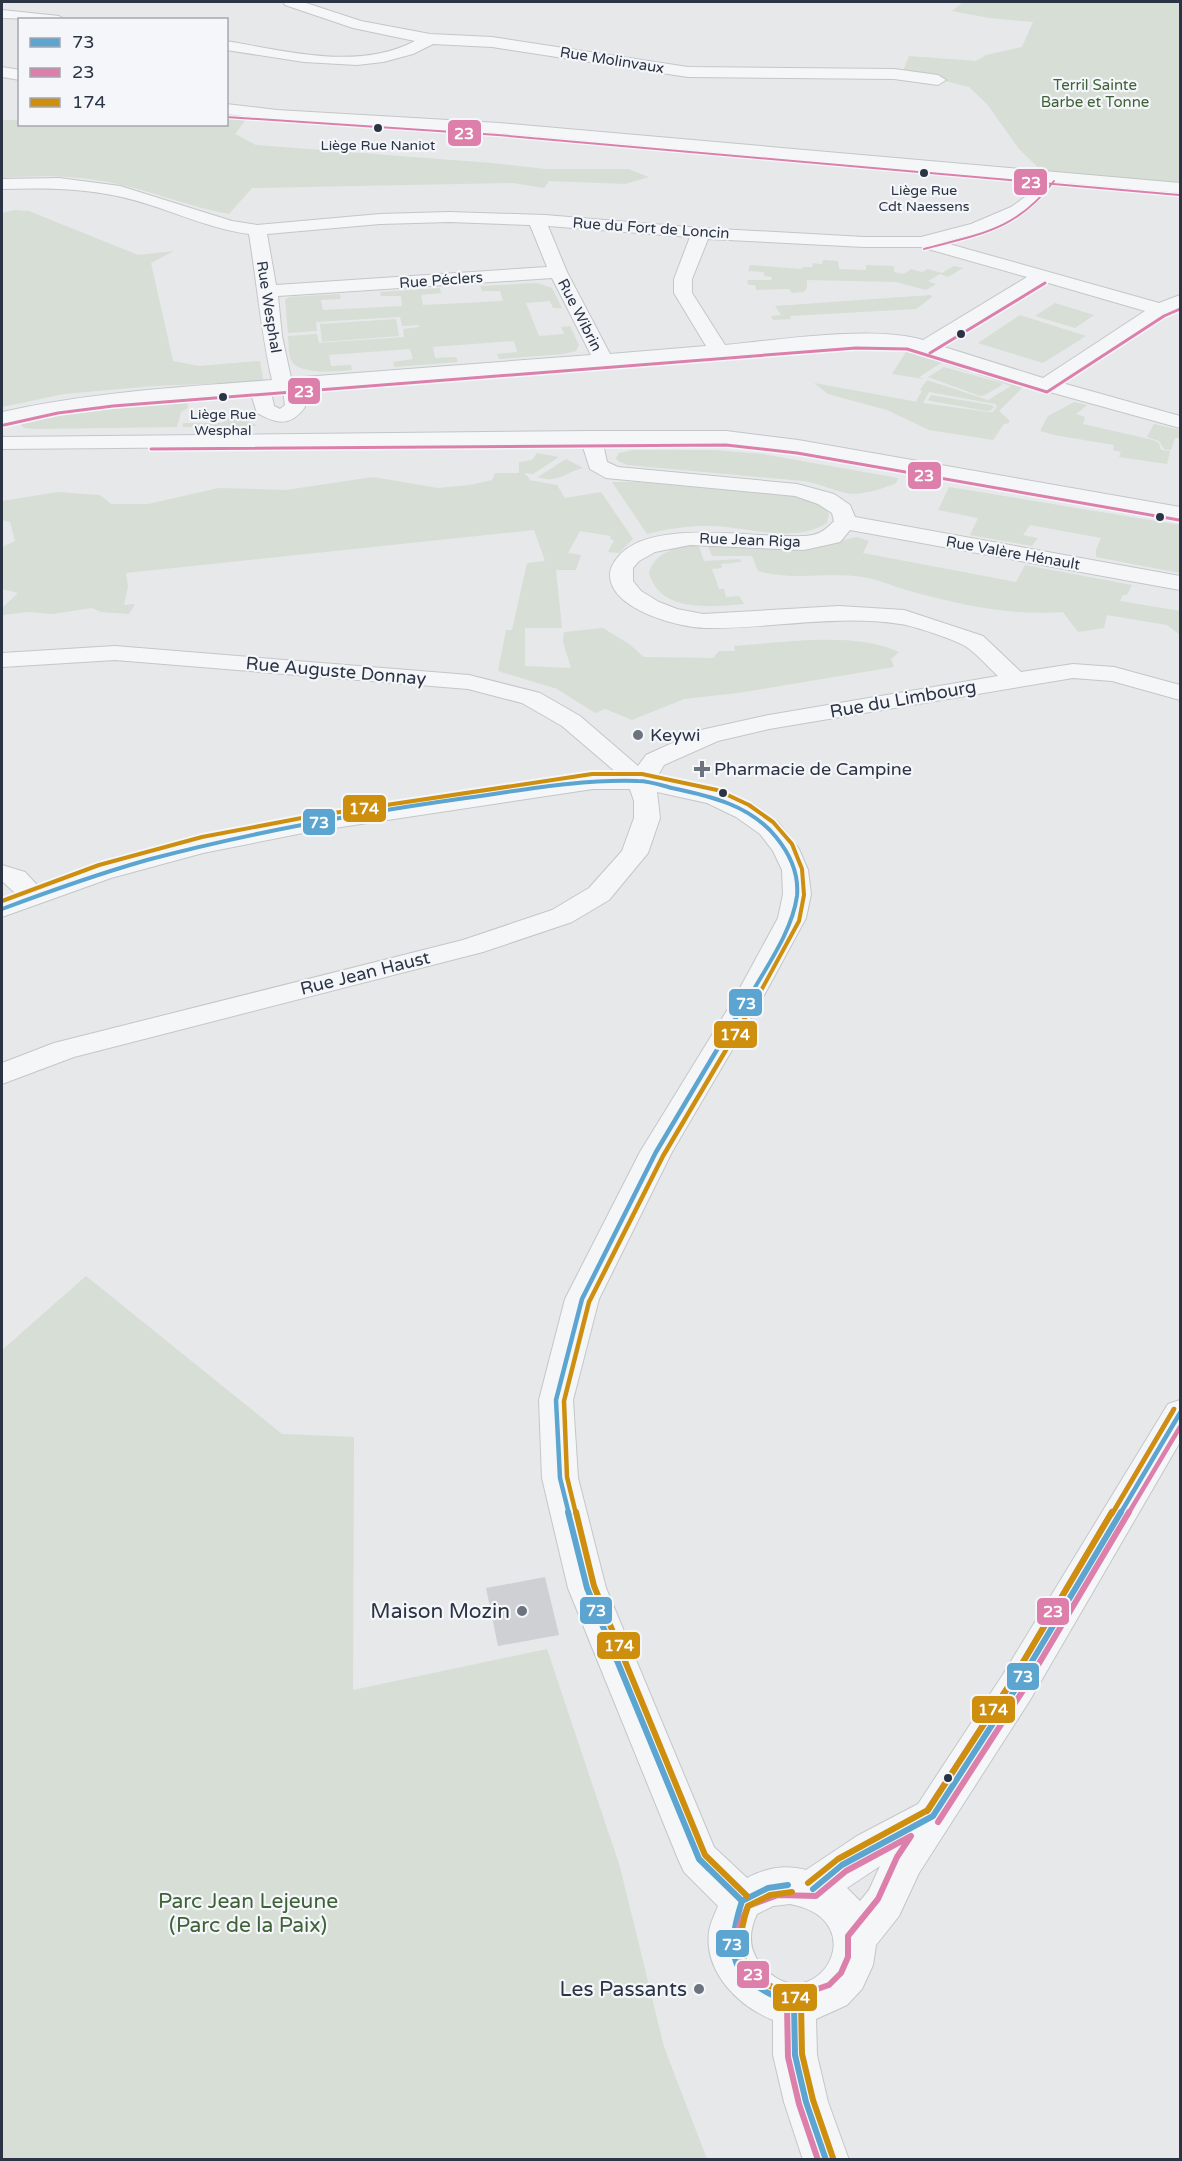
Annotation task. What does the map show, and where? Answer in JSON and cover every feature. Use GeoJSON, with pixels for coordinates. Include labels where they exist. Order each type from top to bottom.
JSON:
{"type":"FeatureCollection","features":[{"type":"Feature","properties":{"kind":"street","name":"Rue Molinvaux"},"geometry":{"type":"LineString","coordinates":[[290,2],[358,25],[430,39],[492,42],[688,72],[894,74],[938,80]]}},
{"type":"Feature","properties":{"kind":"street"},"geometry":{"type":"LineString","coordinates":[[2,14],[40,18]]}},
{"type":"Feature","properties":{"kind":"street"},"geometry":{"type":"LineString","coordinates":[[228,45],[307,57],[352,60],[402,53],[417,48],[430,39]]}},
{"type":"Feature","properties":{"kind":"street"},"geometry":{"type":"LineString","coordinates":[[2,72],[18,75]]}},
{"type":"Feature","properties":{"kind":"street"},"geometry":{"type":"LineString","coordinates":[[228,109],[278,115],[499,128],[1180,188]]}},
{"type":"Feature","properties":{"kind":"street"},"geometry":{"type":"LineString","coordinates":[[922,242],[986,224],[1013,213],[1029,203],[1048,177]]}},
{"type":"Feature","properties":{"kind":"street","name":"Rue du Fort de Loncin"},"geometry":{"type":"LineString","coordinates":[[2,184],[59,183],[120,192],[229,226],[257,230],[380,219],[449,217],[537,220],[700,233],[864,242],[922,242],[1160,309]]}},
{"type":"Feature","properties":{"kind":"street"},"geometry":{"type":"LineString","coordinates":[[537,220],[558,272]]}},
{"type":"Feature","properties":{"kind":"street","name":"Rue Wesphal"},"geometry":{"type":"LineString","coordinates":[[257,230],[268,291],[272,336],[295,407],[281,417],[264,409],[260,386]]}},
{"type":"Feature","properties":{"kind":"street"},"geometry":{"type":"LineString","coordinates":[[700,233],[683,279],[683,293],[719,351]]}},
{"type":"Feature","properties":{"kind":"street","name":"Rue Péclers"},"geometry":{"type":"LineString","coordinates":[[268,291],[558,272]]}},
{"type":"Feature","properties":{"kind":"street","name":"Rue Wibrin"},"geometry":{"type":"LineString","coordinates":[[558,272],[603,359]]}},
{"type":"Feature","properties":{"kind":"street"},"geometry":{"type":"LineString","coordinates":[[926,346],[1041,277]]}},
{"type":"Feature","properties":{"kind":"street"},"geometry":{"type":"LineString","coordinates":[[1046,385],[1160,309],[1180,301]]}},
{"type":"Feature","properties":{"kind":"street"},"geometry":{"type":"LineString","coordinates":[[2,418],[57,406],[112,399],[260,386],[856,340],[891,340],[926,346],[1046,385],[1180,422]]}},
{"type":"Feature","properties":{"kind":"street"},"geometry":{"type":"LineString","coordinates":[[2,443],[281,431],[591,437],[695,436],[756,440],[1180,513]]}},
{"type":"Feature","properties":{"kind":"street"},"geometry":{"type":"LineString","coordinates":[[591,437],[597,465],[614,473],[797,490],[826,500],[842,510],[845,522]]}},
{"type":"Feature","properties":{"kind":"street","name":"Rue Valère Hénault"},"geometry":{"type":"LineString","coordinates":[[845,522],[1180,583]]}},
{"type":"Feature","properties":{"kind":"street","name":"Rue Jean Riga"},"geometry":{"type":"LineString","coordinates":[[845,522],[832,537],[804,543],[690,538],[648,547],[631,556],[622,567],[622,582],[633,597],[651,607],[671,615],[703,621],[839,613],[904,617],[975,641],[1016,680]]}},
{"type":"Feature","properties":{"kind":"street","name":"Rue Auguste Donnay"},"geometry":{"type":"LineString","coordinates":[[2,660],[40,656],[126,654],[469,682],[531,698],[571,721],[641,781]]}},
{"type":"Feature","properties":{"kind":"street","name":"Rue du Limbourg"},"geometry":{"type":"LineString","coordinates":[[641,781],[655,760],[710,735],[769,722],[1016,680],[1072,671],[1114,674],[1180,693]]}},
{"type":"Feature","properties":{"kind":"street"},"geometry":{"type":"LineString","coordinates":[[2,909],[31,896],[155,856],[284,827],[593,781],[641,781],[715,798],[745,811],[761,822],[786,849],[795,870],[797,894],[792,918],[748,999],[656,1152],[582,1299],[556,1400],[560,1478],[587,1588],[699,1859],[742,1901]]}},
{"type":"Feature","properties":{"kind":"street","name":"Rue Jean Haust"},"geometry":{"type":"LineString","coordinates":[[2,1074],[64,1050],[473,946],[562,916],[599,894],[635,853],[647,818],[647,801],[641,781]]}},
{"type":"Feature","properties":{"kind":"street"},"geometry":{"type":"LineString","coordinates":[[2,873],[9,874],[24,884],[31,896]]}},
{"type":"Feature","properties":{"kind":"street"},"geometry":{"type":"LineString","coordinates":[[855,1939],[884,1902],[904,1860],[1016,1688],[1180,1413]]}},
{"type":"Feature","properties":{"kind":"street"},"geometry":{"type":"LineString","coordinates":[[813,1889],[842,1865],[933,1816]]}},
{"type":"Feature","properties":{"kind":"street"},"geometry":{"type":"LineString","coordinates":[[790,1884],[813,1889],[833,1900],[848,1918],[855,1939],[855,1959],[847,1977],[833,1991],[814,2000],[794,2005],[753,1987],[739,1971],[731,1952],[730,1932],[742,1901],[768,1888],[790,1884]]}},
{"type":"Feature","properties":{"kind":"street"},"geometry":{"type":"LineString","coordinates":[[794,2005],[795,2055],[806,2102],[826,2160]]}},
{"type":"Feature","properties":{"kind":"green space","name":"Terril Sainte Barbe et Tonne"},"geometry":{"type":"Polygon","coordinates":[[[963,2],[1180,2],[1180,188],[1048,177],[1019,149],[987,104],[969,87],[902,73],[909,56],[976,61],[986,55],[1022,47],[1033,22],[989,18],[952,11],[963,2]]]}},
{"type":"Feature","properties":{"kind":"green space"},"geometry":{"type":"Polygon","coordinates":[[[228,114],[247,118],[235,134],[256,145],[545,169],[628,169],[649,177],[625,184],[549,181],[544,188],[513,183],[252,188],[229,214],[102,181],[59,176],[2,178],[2,120],[18,120],[18,126],[228,126],[228,114]]]}},
{"type":"Feature","properties":{"kind":"green space"},"geometry":{"type":"Polygon","coordinates":[[[14,210],[29,211],[138,255],[174,251],[151,263],[173,361],[199,366],[260,361],[263,379],[257,382],[154,386],[64,394],[2,407],[2,213],[14,210]]]}},
{"type":"Feature","properties":{"kind":"green space"},"geometry":{"type":"Polygon","coordinates":[[[823,260],[838,261],[839,269],[866,270],[866,265],[894,266],[894,272],[904,274],[911,269],[922,272],[928,269],[942,273],[954,266],[963,268],[948,277],[940,274],[928,281],[936,284],[926,290],[896,282],[807,280],[807,288],[804,292],[792,293],[789,289],[756,290],[755,285],[748,285],[747,280],[771,280],[772,277],[764,276],[764,272],[748,271],[750,265],[802,269],[812,267],[813,263],[822,264],[823,260]]]}},
{"type":"Feature","properties":{"kind":"green space"},"geometry":{"type":"Polygon","coordinates":[[[537,283],[552,288],[562,308],[553,308],[550,301],[526,303],[539,336],[564,334],[561,327],[570,326],[579,345],[576,351],[499,359],[497,354],[517,352],[514,341],[433,347],[435,358],[456,357],[458,362],[394,367],[393,362],[413,359],[410,349],[329,355],[331,366],[351,365],[352,370],[329,371],[302,368],[295,365],[290,358],[288,336],[317,334],[319,343],[404,337],[403,329],[419,327],[418,325],[402,326],[400,317],[316,322],[317,331],[288,333],[285,300],[289,297],[340,294],[341,299],[321,300],[323,310],[402,306],[401,296],[381,296],[380,292],[440,288],[441,293],[421,295],[423,305],[503,301],[500,291],[482,291],[480,286],[537,283]]]}},
{"type":"Feature","properties":{"kind":"green space"},"geometry":{"type":"Polygon","coordinates":[[[931,295],[932,297],[916,309],[790,316],[791,319],[773,320],[771,316],[781,315],[775,306],[931,295]]]}},
{"type":"Feature","properties":{"kind":"green space"},"geometry":{"type":"Polygon","coordinates":[[[1055,303],[1094,315],[1075,328],[1035,316],[1055,303]]]}},
{"type":"Feature","properties":{"kind":"green space"},"geometry":{"type":"Polygon","coordinates":[[[1020,315],[1086,336],[1043,363],[978,343],[1020,315]]]}},
{"type":"Feature","properties":{"kind":"green space"},"geometry":{"type":"Polygon","coordinates":[[[396,319],[399,336],[322,342],[320,324],[396,319]]]}},
{"type":"Feature","properties":{"kind":"green space"},"geometry":{"type":"Polygon","coordinates":[[[906,352],[926,355],[974,369],[969,372],[941,363],[919,377],[924,379],[892,374],[906,352]]]}},
{"type":"Feature","properties":{"kind":"green space"},"geometry":{"type":"Polygon","coordinates":[[[944,367],[1002,385],[980,396],[928,377],[944,367]]]}},
{"type":"Feature","properties":{"kind":"green space"},"geometry":{"type":"Polygon","coordinates":[[[979,371],[1024,386],[999,411],[1009,420],[1009,423],[1004,424],[993,440],[929,430],[887,410],[828,394],[814,383],[918,402],[916,401],[922,391],[920,390],[927,380],[988,400],[1011,386],[976,374],[979,371]],[[929,392],[923,403],[988,412],[993,412],[997,406],[929,392]]]}},
{"type":"Feature","properties":{"kind":"green space"},"geometry":{"type":"Polygon","coordinates":[[[931,395],[994,407],[986,411],[931,401],[928,400],[931,395]]]}},
{"type":"Feature","properties":{"kind":"green space"},"geometry":{"type":"Polygon","coordinates":[[[187,401],[188,408],[181,412],[177,427],[35,429],[24,428],[21,425],[32,419],[51,414],[126,405],[187,401]]]}},
{"type":"Feature","properties":{"kind":"green space"},"geometry":{"type":"Polygon","coordinates":[[[1074,402],[1087,405],[1076,414],[1085,417],[1083,424],[1153,440],[1159,443],[1161,450],[1170,451],[1167,464],[1119,457],[1121,452],[1113,450],[1114,445],[1040,431],[1048,416],[1074,402]]]}},
{"type":"Feature","properties":{"kind":"green space"},"geometry":{"type":"Polygon","coordinates":[[[223,418],[240,418],[258,426],[182,427],[183,423],[222,423],[223,418]]]}},
{"type":"Feature","properties":{"kind":"green space"},"geometry":{"type":"Polygon","coordinates":[[[1154,424],[1180,430],[1180,438],[1175,438],[1171,450],[1164,449],[1159,441],[1147,437],[1154,424]]]}},
{"type":"Feature","properties":{"kind":"green space"},"geometry":{"type":"Polygon","coordinates":[[[633,450],[714,450],[762,454],[898,478],[896,483],[885,488],[851,494],[804,481],[627,465],[616,458],[619,453],[633,450]]]}},
{"type":"Feature","properties":{"kind":"green space"},"geometry":{"type":"Polygon","coordinates":[[[537,453],[559,457],[533,474],[524,473],[529,480],[557,485],[565,498],[601,492],[633,539],[619,553],[608,552],[614,540],[610,539],[611,536],[580,531],[568,553],[581,555],[576,570],[556,570],[562,628],[525,628],[525,666],[571,668],[563,642],[564,632],[603,628],[629,644],[644,657],[713,658],[719,651],[735,651],[734,646],[839,640],[880,646],[899,652],[891,659],[894,667],[738,693],[684,699],[632,720],[605,709],[595,713],[557,689],[498,671],[506,630],[512,630],[527,563],[545,561],[534,530],[126,573],[128,587],[124,605],[135,604],[129,614],[101,612],[92,608],[52,614],[28,612],[2,615],[2,608],[18,593],[2,589],[2,547],[15,541],[10,522],[2,520],[2,501],[58,492],[100,495],[111,504],[148,504],[219,488],[286,490],[373,477],[438,488],[492,480],[495,473],[519,473],[519,462],[532,460],[537,453]]]}},
{"type":"Feature","properties":{"kind":"green space"},"geometry":{"type":"Polygon","coordinates":[[[566,459],[583,468],[551,479],[538,477],[566,459]]]}},
{"type":"Feature","properties":{"kind":"green space"},"geometry":{"type":"Polygon","coordinates":[[[612,482],[638,482],[791,496],[818,503],[829,514],[827,523],[800,532],[771,533],[704,526],[647,534],[612,482]]]}},
{"type":"Feature","properties":{"kind":"green space"},"geometry":{"type":"Polygon","coordinates":[[[949,487],[1180,525],[1180,573],[1096,557],[1101,538],[1030,525],[1023,535],[1038,538],[1032,546],[970,535],[978,518],[938,510],[949,487]]]}},
{"type":"Feature","properties":{"kind":"green space"},"geometry":{"type":"Polygon","coordinates":[[[857,537],[869,541],[863,553],[1016,582],[1025,565],[1132,585],[1127,595],[1123,595],[1120,601],[1180,611],[1180,635],[1167,625],[1107,615],[1104,628],[1078,632],[1063,612],[1005,611],[967,605],[862,577],[771,574],[758,571],[752,556],[712,556],[707,544],[749,548],[821,545],[857,537]]]}},
{"type":"Feature","properties":{"kind":"green space"},"geometry":{"type":"Polygon","coordinates":[[[698,544],[704,561],[740,559],[741,562],[721,564],[722,568],[712,569],[719,589],[724,589],[726,597],[739,596],[744,604],[688,605],[664,595],[655,586],[649,573],[656,560],[668,551],[698,544]]]}},
{"type":"Feature","properties":{"kind":"green space","name":"Parc Jean Lejeune (Parc de la Paix)"},"geometry":{"type":"Polygon","coordinates":[[[86,1276],[282,1434],[354,1437],[353,1690],[547,1649],[620,1867],[664,2047],[707,2159],[2,2159],[2,1350],[86,1276]]]}},
{"type":"Feature","properties":{"kind":"building","name":"Maison Mozin"},"geometry":{"type":"Polygon","coordinates":[[[545,1577],[559,1635],[498,1646],[486,1588],[545,1577]]]}},
{"type":"Feature","properties":{"kind":"transit line","name":"23"},"geometry":{"type":"LineString","coordinates":[[228,117],[498,135],[1179,195]]}},
{"type":"Feature","properties":{"kind":"transit line","name":"23"},"geometry":{"type":"LineString","coordinates":[[924,249],[980,234],[1013,221],[1028,211],[1054,181]]}},
{"type":"Feature","properties":{"kind":"transit line","name":"23"},"geometry":{"type":"LineString","coordinates":[[930,353],[1045,283]]}},
{"type":"Feature","properties":{"kind":"transit line","name":"23"},"geometry":{"type":"LineString","coordinates":[[4,425],[58,413],[113,406],[856,348],[907,349],[1047,392],[1164,316],[1180,309]]}},
{"type":"Feature","properties":{"kind":"transit line","name":"23"},"geometry":{"type":"LineString","coordinates":[[151,449],[726,445],[797,453],[1179,520]]}},
{"type":"Feature","properties":{"kind":"transit line","name":"174"},"geometry":{"type":"LineString","coordinates":[[2,901],[99,865],[202,837],[307,817],[592,774],[642,774],[717,790],[749,805],[773,822],[792,844],[802,869],[804,895],[799,921],[754,1003],[663,1156],[589,1302],[564,1401],[567,1477],[594,1586],[705,1855],[747,1896]]}},
{"type":"Feature","properties":{"kind":"transit line","name":"73"},"geometry":{"type":"LineString","coordinates":[[2,909],[73,883],[219,842],[368,813],[593,781],[641,781],[715,797],[745,811],[769,828],[786,849],[795,870],[797,894],[792,918],[748,999],[656,1152],[582,1299],[556,1400],[560,1478],[587,1588],[699,1859],[742,1901]]}},
{"type":"Feature","properties":{"kind":"transit line","name":"23"},"geometry":{"type":"LineString","coordinates":[[927,1811],[1010,1684],[1174,1409]]}},
{"type":"Feature","properties":{"kind":"transit line","name":"174"},"geometry":{"type":"LineString","coordinates":[[808,1883],[838,1859],[928,1810],[1010,1684],[1174,1409]]}},
{"type":"Feature","properties":{"kind":"transit line","name":"73"},"geometry":{"type":"LineString","coordinates":[[813,1889],[842,1865],[933,1816],[1016,1688],[1180,1413]]}},
{"type":"Feature","properties":{"kind":"transit line","name":"23"},"geometry":{"type":"LineString","coordinates":[[938,1822],[1022,1692],[1180,1427]]}},
{"type":"Feature","properties":{"kind":"transit line","name":"23"},"geometry":{"type":"LineString","coordinates":[[911,1836],[897,1857],[878,1899],[848,1936],[848,1957],[841,1973],[829,1985],[794,1997],[773,1988],[753,1975],[740,1957],[737,1946],[739,1930],[748,1906],[778,1895],[816,1896],[846,1871],[911,1836]]}},
{"type":"Feature","properties":{"kind":"transit line","name":"73"},"geometry":{"type":"LineString","coordinates":[[788,1885],[768,1888],[742,1901],[732,1940],[733,1955],[738,1968],[746,1978],[758,1988],[794,2005]]}},
{"type":"Feature","properties":{"kind":"transit line","name":"174"},"geometry":{"type":"LineString","coordinates":[[792,1892],[770,1895],[748,1906],[739,1945],[745,1964],[752,1973],[801,2002],[802,2054],[813,2100],[833,2158]]}},
{"type":"Feature","properties":{"kind":"transit line","name":"23"},"geometry":{"type":"LineString","coordinates":[[787,2005],[788,2057],[799,2104],[818,2160]]}},
{"type":"Feature","properties":{"kind":"transit line","name":"73"},"geometry":{"type":"LineString","coordinates":[[794,2005],[795,2055],[806,2102],[826,2160]]}},
{"type":"Feature","properties":{"kind":"place","name":"Liège Rue Naniot"},"geometry":{"type":"Point","coordinates":[378,128]}},
{"type":"Feature","properties":{"kind":"place","name":"Liège Rue Cdt Naessens"},"geometry":{"type":"Point","coordinates":[924,173]}},
{"type":"Feature","properties":{"kind":"place","name":"Liège Rue Wesphal"},"geometry":{"type":"Point","coordinates":[223,397]}},
{"type":"Feature","properties":{"kind":"place","name":"Keywi"},"geometry":{"type":"Point","coordinates":[638,735]}},
{"type":"Feature","properties":{"kind":"place","name":"Pharmacie de Campine"},"geometry":{"type":"Point","coordinates":[702,769]}},
{"type":"Feature","properties":{"kind":"place","name":"Maison Mozin"},"geometry":{"type":"Point","coordinates":[522,1611]}},
{"type":"Feature","properties":{"kind":"place","name":"Les Passants"},"geometry":{"type":"Point","coordinates":[699,1989]}}]}
